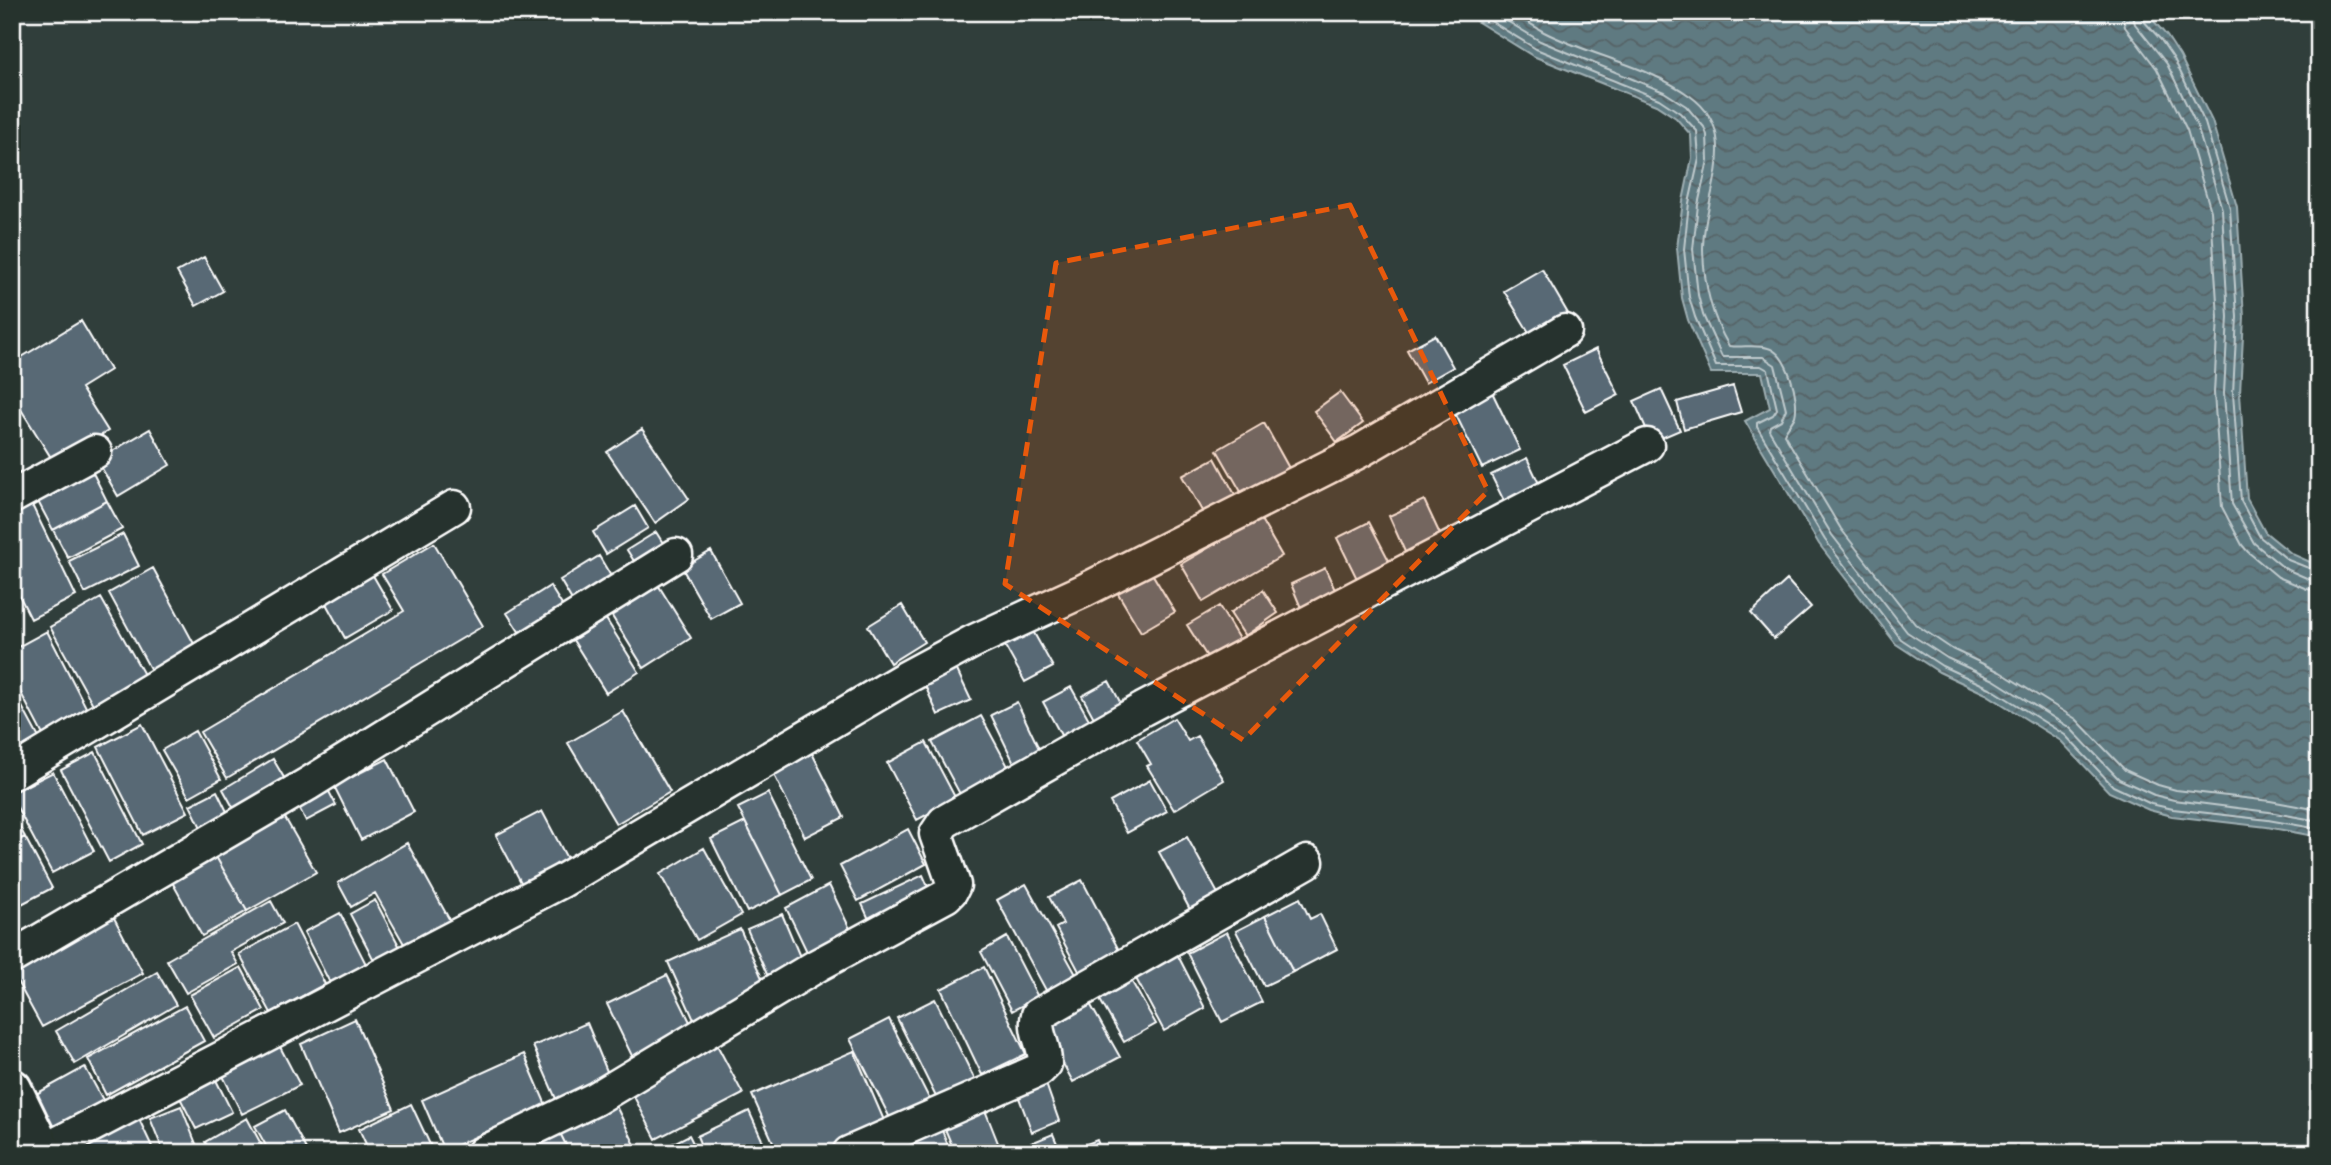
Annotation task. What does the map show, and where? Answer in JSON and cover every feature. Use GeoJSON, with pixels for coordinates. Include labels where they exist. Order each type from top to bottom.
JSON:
{"type":"FeatureCollection","features":[{"type":"Feature","properties":{"kind":"street"},"geometry":{"type":"LineString","coordinates":[[12,1089],[43,1152],[562,881],[905,678],[972,642],[1083,591],[1360,450],[1565,331]]}},
{"type":"Feature","properties":{"kind":"street"},"geometry":{"type":"LineString","coordinates":[[483,1153],[595,1099],[818,965],[946,896],[954,885],[936,834],[944,822],[1143,709],[1647,446]]}},
{"type":"Feature","properties":{"kind":"street"},"geometry":{"type":"LineString","coordinates":[[12,497],[95,452]]}},
{"type":"Feature","properties":{"kind":"street"},"geometry":{"type":"LineString","coordinates":[[12,773],[454,506]]}},
{"type":"Feature","properties":{"kind":"street"},"geometry":{"type":"LineString","coordinates":[[12,957],[308,784],[677,555]]}},
{"type":"Feature","properties":{"kind":"street"},"geometry":{"type":"LineString","coordinates":[[849,1153],[1039,1070],[1045,1064],[1045,1054],[1035,1024],[1038,1015],[1307,862]]}},
{"type":"Feature","properties":{"kind":"highlighted area"},"geometry":{"type":"Polygon","coordinates":[[[1350,205],[1488,491],[1243,740],[1005,584],[1056,263],[1350,205]]]}},
{"type":"Feature","properties":{"kind":"water"},"geometry":{"type":"Polygon","coordinates":[[[1462,12],[2146,12],[2180,56],[2212,121],[2237,207],[2244,317],[2240,393],[2247,499],[2265,532],[2292,554],[2319,566],[2319,837],[2267,827],[2172,816],[2149,810],[2109,792],[2061,741],[1986,694],[1939,672],[1896,644],[1819,544],[1745,421],[1770,408],[1762,373],[1711,373],[1688,320],[1682,298],[1677,248],[1692,158],[1691,135],[1676,118],[1656,105],[1533,56],[1462,12]]]}},
{"type":"Feature","properties":{"kind":"building"},"geometry":{"type":"Polygon","coordinates":[[[204,257],[223,291],[196,306],[177,272],[204,257]]]}},
{"type":"Feature","properties":{"kind":"building"},"geometry":{"type":"Polygon","coordinates":[[[1542,269],[1570,317],[1533,339],[1504,291],[1542,269]]]}},
{"type":"Feature","properties":{"kind":"building"},"geometry":{"type":"Polygon","coordinates":[[[81,321],[110,370],[81,388],[108,431],[55,464],[12,395],[12,363],[81,321]]]}},
{"type":"Feature","properties":{"kind":"building"},"geometry":{"type":"Polygon","coordinates":[[[1435,335],[1453,367],[1425,383],[1407,350],[1435,335]]]}},
{"type":"Feature","properties":{"kind":"building"},"geometry":{"type":"Polygon","coordinates":[[[1596,349],[1619,395],[1586,412],[1563,365],[1596,349]]]}},
{"type":"Feature","properties":{"kind":"building"},"geometry":{"type":"Polygon","coordinates":[[[1733,386],[1741,412],[1684,429],[1677,402],[1733,386]]]}},
{"type":"Feature","properties":{"kind":"building"},"geometry":{"type":"Polygon","coordinates":[[[1661,389],[1680,430],[1652,442],[1634,401],[1661,389]]]}},
{"type":"Feature","properties":{"kind":"building"},"geometry":{"type":"Polygon","coordinates":[[[1340,392],[1363,423],[1337,442],[1314,411],[1340,392]]]}},
{"type":"Feature","properties":{"kind":"building"},"geometry":{"type":"Polygon","coordinates":[[[1492,392],[1520,450],[1482,468],[1454,411],[1492,392]]]}},
{"type":"Feature","properties":{"kind":"building"},"geometry":{"type":"Polygon","coordinates":[[[1264,423],[1290,470],[1244,497],[1217,450],[1264,423]]]}},
{"type":"Feature","properties":{"kind":"building"},"geometry":{"type":"Polygon","coordinates":[[[150,429],[170,465],[118,496],[97,460],[150,429]]]}},
{"type":"Feature","properties":{"kind":"building"},"geometry":{"type":"Polygon","coordinates":[[[642,429],[689,499],[655,523],[607,452],[642,429]]]}},
{"type":"Feature","properties":{"kind":"building"},"geometry":{"type":"Polygon","coordinates":[[[1215,458],[1238,500],[1206,518],[1182,476],[1215,458]]]}},
{"type":"Feature","properties":{"kind":"building"},"geometry":{"type":"Polygon","coordinates":[[[1527,458],[1543,492],[1508,509],[1491,475],[1527,458]]]}},
{"type":"Feature","properties":{"kind":"building"},"geometry":{"type":"Polygon","coordinates":[[[88,463],[107,501],[53,530],[33,492],[88,463]]]}},
{"type":"Feature","properties":{"kind":"building"},"geometry":{"type":"Polygon","coordinates":[[[1424,500],[1445,545],[1409,561],[1389,516],[1424,500]]]}},
{"type":"Feature","properties":{"kind":"building"},"geometry":{"type":"Polygon","coordinates":[[[30,501],[76,596],[31,619],[12,581],[12,510],[30,501]]]}},
{"type":"Feature","properties":{"kind":"building"},"geometry":{"type":"Polygon","coordinates":[[[107,501],[122,529],[68,558],[53,530],[107,501]]]}},
{"type":"Feature","properties":{"kind":"building"},"geometry":{"type":"Polygon","coordinates":[[[635,506],[648,528],[606,554],[593,532],[635,506]]]}},
{"type":"Feature","properties":{"kind":"building"},"geometry":{"type":"Polygon","coordinates":[[[1260,518],[1282,556],[1203,602],[1181,564],[1260,518]]]}},
{"type":"Feature","properties":{"kind":"building"},"geometry":{"type":"Polygon","coordinates":[[[1369,522],[1395,572],[1362,589],[1337,538],[1369,522]]]}},
{"type":"Feature","properties":{"kind":"building"},"geometry":{"type":"Polygon","coordinates":[[[656,532],[668,551],[639,569],[627,550],[656,532]]]}},
{"type":"Feature","properties":{"kind":"building"},"geometry":{"type":"Polygon","coordinates":[[[123,534],[139,566],[85,593],[69,561],[123,534]]]}},
{"type":"Feature","properties":{"kind":"building"},"geometry":{"type":"Polygon","coordinates":[[[434,543],[483,626],[227,778],[200,732],[404,611],[382,574],[434,543]]]}},
{"type":"Feature","properties":{"kind":"building"},"geometry":{"type":"Polygon","coordinates":[[[711,551],[740,603],[711,619],[682,568],[711,551]]]}},
{"type":"Feature","properties":{"kind":"building"},"geometry":{"type":"Polygon","coordinates":[[[599,556],[618,588],[579,612],[560,580],[599,556]]]}},
{"type":"Feature","properties":{"kind":"building"},"geometry":{"type":"Polygon","coordinates":[[[1147,565],[1175,612],[1141,632],[1113,585],[1147,565]]]}},
{"type":"Feature","properties":{"kind":"building"},"geometry":{"type":"Polygon","coordinates":[[[153,568],[199,653],[155,678],[109,593],[153,568]]]}},
{"type":"Feature","properties":{"kind":"building"},"geometry":{"type":"Polygon","coordinates":[[[1325,568],[1336,592],[1301,608],[1291,584],[1325,568]]]}},
{"type":"Feature","properties":{"kind":"building"},"geometry":{"type":"Polygon","coordinates":[[[371,572],[393,610],[345,638],[324,600],[371,572]]]}},
{"type":"Feature","properties":{"kind":"building"},"geometry":{"type":"Polygon","coordinates":[[[1787,580],[1811,607],[1774,639],[1751,613],[1787,580]]]}},
{"type":"Feature","properties":{"kind":"building"},"geometry":{"type":"Polygon","coordinates":[[[657,583],[691,638],[644,668],[610,613],[657,583]]]}},
{"type":"Feature","properties":{"kind":"building"},"geometry":{"type":"Polygon","coordinates":[[[550,586],[570,618],[527,644],[507,613],[550,586]]]}},
{"type":"Feature","properties":{"kind":"building"},"geometry":{"type":"Polygon","coordinates":[[[1263,590],[1278,613],[1245,636],[1230,613],[1263,590]]]}},
{"type":"Feature","properties":{"kind":"building"},"geometry":{"type":"Polygon","coordinates":[[[101,598],[147,680],[95,708],[50,627],[101,598]]]}},
{"type":"Feature","properties":{"kind":"building"},"geometry":{"type":"Polygon","coordinates":[[[902,605],[924,642],[890,663],[868,626],[902,605]]]}},
{"type":"Feature","properties":{"kind":"building"},"geometry":{"type":"Polygon","coordinates":[[[1219,606],[1242,644],[1211,663],[1187,625],[1219,606]]]}},
{"type":"Feature","properties":{"kind":"building"},"geometry":{"type":"Polygon","coordinates":[[[606,619],[639,672],[606,693],[573,640],[606,619]]]}},
{"type":"Feature","properties":{"kind":"building"},"geometry":{"type":"Polygon","coordinates":[[[1029,624],[1053,667],[1025,682],[1001,639],[1029,624]]]}},
{"type":"Feature","properties":{"kind":"building"},"geometry":{"type":"Polygon","coordinates":[[[47,631],[90,715],[45,739],[12,676],[12,650],[47,631]]]}},
{"type":"Feature","properties":{"kind":"building"},"geometry":{"type":"Polygon","coordinates":[[[955,666],[971,700],[938,715],[923,681],[955,666]]]}},
{"type":"Feature","properties":{"kind":"building"},"geometry":{"type":"Polygon","coordinates":[[[1109,681],[1127,715],[1100,729],[1082,696],[1109,681]]]}},
{"type":"Feature","properties":{"kind":"building"},"geometry":{"type":"Polygon","coordinates":[[[1071,687],[1096,732],[1068,748],[1043,702],[1071,687]]]}},
{"type":"Feature","properties":{"kind":"building"},"geometry":{"type":"Polygon","coordinates":[[[12,688],[39,738],[12,752],[12,688]]]}},
{"type":"Feature","properties":{"kind":"building"},"geometry":{"type":"Polygon","coordinates":[[[1017,702],[1042,755],[1016,767],[991,715],[1017,702]]]}},
{"type":"Feature","properties":{"kind":"building"},"geometry":{"type":"Polygon","coordinates":[[[623,711],[670,792],[616,824],[568,743],[623,711]]]}},
{"type":"Feature","properties":{"kind":"building"},"geometry":{"type":"Polygon","coordinates":[[[981,716],[1010,770],[961,796],[932,742],[981,716]]]}},
{"type":"Feature","properties":{"kind":"building"},"geometry":{"type":"Polygon","coordinates":[[[1174,718],[1188,741],[1197,736],[1224,780],[1174,810],[1147,766],[1151,764],[1137,740],[1174,718]]]}},
{"type":"Feature","properties":{"kind":"building"},"geometry":{"type":"Polygon","coordinates":[[[142,724],[188,812],[143,835],[98,747],[142,724]]]}},
{"type":"Feature","properties":{"kind":"building"},"geometry":{"type":"Polygon","coordinates":[[[195,731],[221,779],[189,797],[162,750],[195,731]]]}},
{"type":"Feature","properties":{"kind":"building"},"geometry":{"type":"Polygon","coordinates":[[[926,742],[956,799],[917,820],[887,763],[926,742]]]}},
{"type":"Feature","properties":{"kind":"building"},"geometry":{"type":"Polygon","coordinates":[[[95,752],[142,844],[109,862],[61,770],[95,752]]]}},
{"type":"Feature","properties":{"kind":"building"},"geometry":{"type":"Polygon","coordinates":[[[812,753],[844,817],[805,837],[773,773],[812,753]]]}},
{"type":"Feature","properties":{"kind":"building"},"geometry":{"type":"Polygon","coordinates":[[[273,759],[290,788],[239,818],[223,789],[273,759]]]}},
{"type":"Feature","properties":{"kind":"building"},"geometry":{"type":"Polygon","coordinates":[[[387,759],[414,812],[361,840],[334,786],[387,759]]]}},
{"type":"Feature","properties":{"kind":"building"},"geometry":{"type":"Polygon","coordinates":[[[53,772],[94,851],[52,873],[12,798],[12,793],[53,772]]]}},
{"type":"Feature","properties":{"kind":"building"},"geometry":{"type":"Polygon","coordinates":[[[1150,780],[1167,811],[1127,833],[1110,802],[1150,780]]]}},
{"type":"Feature","properties":{"kind":"building"},"geometry":{"type":"Polygon","coordinates":[[[324,782],[336,805],[306,821],[294,798],[324,782]]]}},
{"type":"Feature","properties":{"kind":"building"},"geometry":{"type":"Polygon","coordinates":[[[217,791],[233,824],[206,838],[190,805],[217,791]]]}},
{"type":"Feature","properties":{"kind":"building"},"geometry":{"type":"Polygon","coordinates":[[[768,793],[811,880],[782,895],[738,808],[768,793]]]}},
{"type":"Feature","properties":{"kind":"building"},"geometry":{"type":"Polygon","coordinates":[[[280,809],[316,872],[247,911],[211,848],[280,809]]]}},
{"type":"Feature","properties":{"kind":"building"},"geometry":{"type":"Polygon","coordinates":[[[542,811],[571,866],[525,890],[496,835],[542,811]]]}},
{"type":"Feature","properties":{"kind":"building"},"geometry":{"type":"Polygon","coordinates":[[[12,813],[25,837],[12,843],[12,813]]]}},
{"type":"Feature","properties":{"kind":"building"},"geometry":{"type":"Polygon","coordinates":[[[745,822],[782,895],[747,912],[711,839],[745,822]]]}},
{"type":"Feature","properties":{"kind":"building"},"geometry":{"type":"Polygon","coordinates":[[[908,829],[926,864],[858,901],[840,866],[908,829]]]}},
{"type":"Feature","properties":{"kind":"building"},"geometry":{"type":"Polygon","coordinates":[[[25,837],[52,888],[12,909],[12,843],[25,837]]]}},
{"type":"Feature","properties":{"kind":"building"},"geometry":{"type":"Polygon","coordinates":[[[1187,837],[1222,901],[1194,917],[1159,852],[1187,837]]]}},
{"type":"Feature","properties":{"kind":"building"},"geometry":{"type":"Polygon","coordinates":[[[407,843],[453,926],[408,951],[375,893],[351,907],[338,883],[407,843]]]}},
{"type":"Feature","properties":{"kind":"building"},"geometry":{"type":"Polygon","coordinates":[[[211,848],[247,911],[202,936],[167,873],[211,848]]]}},
{"type":"Feature","properties":{"kind":"building"},"geometry":{"type":"Polygon","coordinates":[[[704,848],[741,915],[697,940],[660,874],[704,848]]]}},
{"type":"Feature","properties":{"kind":"building"},"geometry":{"type":"Polygon","coordinates":[[[923,875],[932,896],[871,924],[862,904],[923,875]]]}},
{"type":"Feature","properties":{"kind":"building"},"geometry":{"type":"Polygon","coordinates":[[[1082,880],[1121,954],[1081,975],[1056,928],[1063,924],[1049,897],[1082,880]]]}},
{"type":"Feature","properties":{"kind":"building"},"geometry":{"type":"Polygon","coordinates":[[[1026,884],[1078,978],[1048,994],[997,900],[1026,884]]]}},
{"type":"Feature","properties":{"kind":"building"},"geometry":{"type":"Polygon","coordinates":[[[829,885],[853,935],[809,956],[786,908],[829,885]]]}},
{"type":"Feature","properties":{"kind":"building"},"geometry":{"type":"Polygon","coordinates":[[[1300,898],[1310,919],[1320,914],[1337,949],[1293,972],[1265,916],[1300,898]]]}},
{"type":"Feature","properties":{"kind":"building"},"geometry":{"type":"Polygon","coordinates":[[[375,900],[403,953],[377,966],[350,914],[375,900]]]}},
{"type":"Feature","properties":{"kind":"building"},"geometry":{"type":"Polygon","coordinates":[[[271,901],[283,923],[231,952],[238,964],[186,993],[167,960],[271,901]]]}},
{"type":"Feature","properties":{"kind":"building"},"geometry":{"type":"Polygon","coordinates":[[[111,912],[143,973],[42,1027],[12,972],[111,912]]]}},
{"type":"Feature","properties":{"kind":"building"},"geometry":{"type":"Polygon","coordinates":[[[340,913],[366,964],[330,983],[304,932],[340,913]]]}},
{"type":"Feature","properties":{"kind":"building"},"geometry":{"type":"Polygon","coordinates":[[[782,914],[803,964],[769,979],[747,929],[782,914]]]}},
{"type":"Feature","properties":{"kind":"building"},"geometry":{"type":"Polygon","coordinates":[[[1265,916],[1293,972],[1264,986],[1236,931],[1265,916]]]}},
{"type":"Feature","properties":{"kind":"building"},"geometry":{"type":"Polygon","coordinates":[[[294,924],[325,984],[271,1013],[239,954],[294,924]]]}},
{"type":"Feature","properties":{"kind":"building"},"geometry":{"type":"Polygon","coordinates":[[[740,929],[766,987],[694,1020],[668,962],[740,929]]]}},
{"type":"Feature","properties":{"kind":"building"},"geometry":{"type":"Polygon","coordinates":[[[1227,932],[1262,1002],[1222,1022],[1187,953],[1227,932]]]}},
{"type":"Feature","properties":{"kind":"building"},"geometry":{"type":"Polygon","coordinates":[[[1007,937],[1038,997],[1012,1011],[981,952],[1007,937]]]}},
{"type":"Feature","properties":{"kind":"building"},"geometry":{"type":"Polygon","coordinates":[[[1175,950],[1205,1008],[1164,1031],[1133,973],[1175,950]]]}},
{"type":"Feature","properties":{"kind":"building"},"geometry":{"type":"Polygon","coordinates":[[[241,967],[264,1010],[214,1038],[190,995],[241,967]]]}},
{"type":"Feature","properties":{"kind":"building"},"geometry":{"type":"Polygon","coordinates":[[[984,967],[1026,1054],[982,1075],[941,989],[984,967]]]}},
{"type":"Feature","properties":{"kind":"building"},"geometry":{"type":"Polygon","coordinates":[[[157,972],[176,1005],[75,1064],[56,1031],[157,972]]]}},
{"type":"Feature","properties":{"kind":"building"},"geometry":{"type":"Polygon","coordinates":[[[667,975],[693,1028],[633,1058],[607,1004],[667,975]]]}},
{"type":"Feature","properties":{"kind":"building"},"geometry":{"type":"Polygon","coordinates":[[[1128,975],[1156,1024],[1124,1042],[1096,993],[1128,975]]]}},
{"type":"Feature","properties":{"kind":"building"},"geometry":{"type":"Polygon","coordinates":[[[935,999],[975,1080],[937,1099],[897,1018],[935,999]]]}},
{"type":"Feature","properties":{"kind":"building"},"geometry":{"type":"Polygon","coordinates":[[[1089,1002],[1120,1057],[1073,1082],[1043,1027],[1089,1002]]]}},
{"type":"Feature","properties":{"kind":"building"},"geometry":{"type":"Polygon","coordinates":[[[185,1006],[204,1041],[106,1095],[88,1059],[185,1006]]]}},
{"type":"Feature","properties":{"kind":"building"},"geometry":{"type":"Polygon","coordinates":[[[355,1019],[394,1109],[339,1133],[301,1044],[355,1019]]]}},
{"type":"Feature","properties":{"kind":"building"},"geometry":{"type":"Polygon","coordinates":[[[889,1019],[933,1106],[894,1126],[850,1039],[889,1019]]]}},
{"type":"Feature","properties":{"kind":"building"},"geometry":{"type":"Polygon","coordinates":[[[587,1023],[609,1076],[556,1099],[533,1046],[587,1023]]]}},
{"type":"Feature","properties":{"kind":"building"},"geometry":{"type":"Polygon","coordinates":[[[278,1043],[300,1085],[242,1114],[221,1072],[278,1043]]]}},
{"type":"Feature","properties":{"kind":"building"},"geometry":{"type":"Polygon","coordinates":[[[716,1043],[743,1094],[656,1139],[630,1089],[716,1043]]]}},
{"type":"Feature","properties":{"kind":"building"},"geometry":{"type":"Polygon","coordinates":[[[854,1051],[886,1125],[822,1153],[778,1153],[752,1095],[854,1051]]]}},
{"type":"Feature","properties":{"kind":"building"},"geometry":{"type":"Polygon","coordinates":[[[524,1054],[546,1105],[444,1151],[422,1100],[524,1054]]]}},
{"type":"Feature","properties":{"kind":"building"},"geometry":{"type":"Polygon","coordinates":[[[85,1067],[109,1111],[51,1143],[27,1099],[85,1067]]]}},
{"type":"Feature","properties":{"kind":"building"},"geometry":{"type":"Polygon","coordinates":[[[213,1074],[232,1112],[196,1129],[177,1092],[213,1074]]]}},
{"type":"Feature","properties":{"kind":"building"},"geometry":{"type":"Polygon","coordinates":[[[1046,1084],[1059,1121],[1032,1132],[1018,1095],[1046,1084]]]}},
{"type":"Feature","properties":{"kind":"building"},"geometry":{"type":"Polygon","coordinates":[[[981,1100],[1002,1153],[955,1153],[940,1117],[981,1100]]]}},
{"type":"Feature","properties":{"kind":"building"},"geometry":{"type":"Polygon","coordinates":[[[411,1104],[434,1153],[370,1153],[359,1129],[411,1104]]]}},
{"type":"Feature","properties":{"kind":"building"},"geometry":{"type":"Polygon","coordinates":[[[181,1106],[198,1149],[188,1153],[164,1153],[150,1118],[181,1106]]]}},
{"type":"Feature","properties":{"kind":"building"},"geometry":{"type":"Polygon","coordinates":[[[616,1106],[639,1153],[570,1153],[556,1125],[590,1119],[616,1106]]]}},
{"type":"Feature","properties":{"kind":"building"},"geometry":{"type":"Polygon","coordinates":[[[285,1110],[307,1151],[304,1153],[270,1153],[255,1126],[285,1110]]]}},
{"type":"Feature","properties":{"kind":"building"},"geometry":{"type":"Polygon","coordinates":[[[749,1111],[768,1153],[704,1153],[697,1136],[749,1111]]]}},
{"type":"Feature","properties":{"kind":"building"},"geometry":{"type":"Polygon","coordinates":[[[138,1117],[155,1153],[59,1153],[138,1117]]]}},
{"type":"Feature","properties":{"kind":"building"},"geometry":{"type":"Polygon","coordinates":[[[247,1118],[266,1153],[211,1153],[205,1142],[247,1118]]]}},
{"type":"Feature","properties":{"kind":"building"},"geometry":{"type":"Polygon","coordinates":[[[937,1118],[951,1153],[916,1153],[907,1131],[937,1118]]]}},
{"type":"Feature","properties":{"kind":"building"},"geometry":{"type":"Polygon","coordinates":[[[556,1125],[570,1153],[501,1153],[556,1125]]]}},
{"type":"Feature","properties":{"kind":"building"},"geometry":{"type":"Polygon","coordinates":[[[1053,1134],[1061,1153],[1007,1153],[1053,1134]]]}},
{"type":"Feature","properties":{"kind":"building"},"geometry":{"type":"Polygon","coordinates":[[[689,1135],[698,1153],[654,1153],[689,1135]]]}},
{"type":"Feature","properties":{"kind":"building"},"geometry":{"type":"Polygon","coordinates":[[[1097,1140],[1102,1153],[1068,1153],[1068,1151],[1097,1140]]]}},
{"type":"Feature","properties":{"kind":"building"},"geometry":{"type":"Polygon","coordinates":[[[355,1144],[359,1153],[336,1153],[355,1144]]]}}]}
